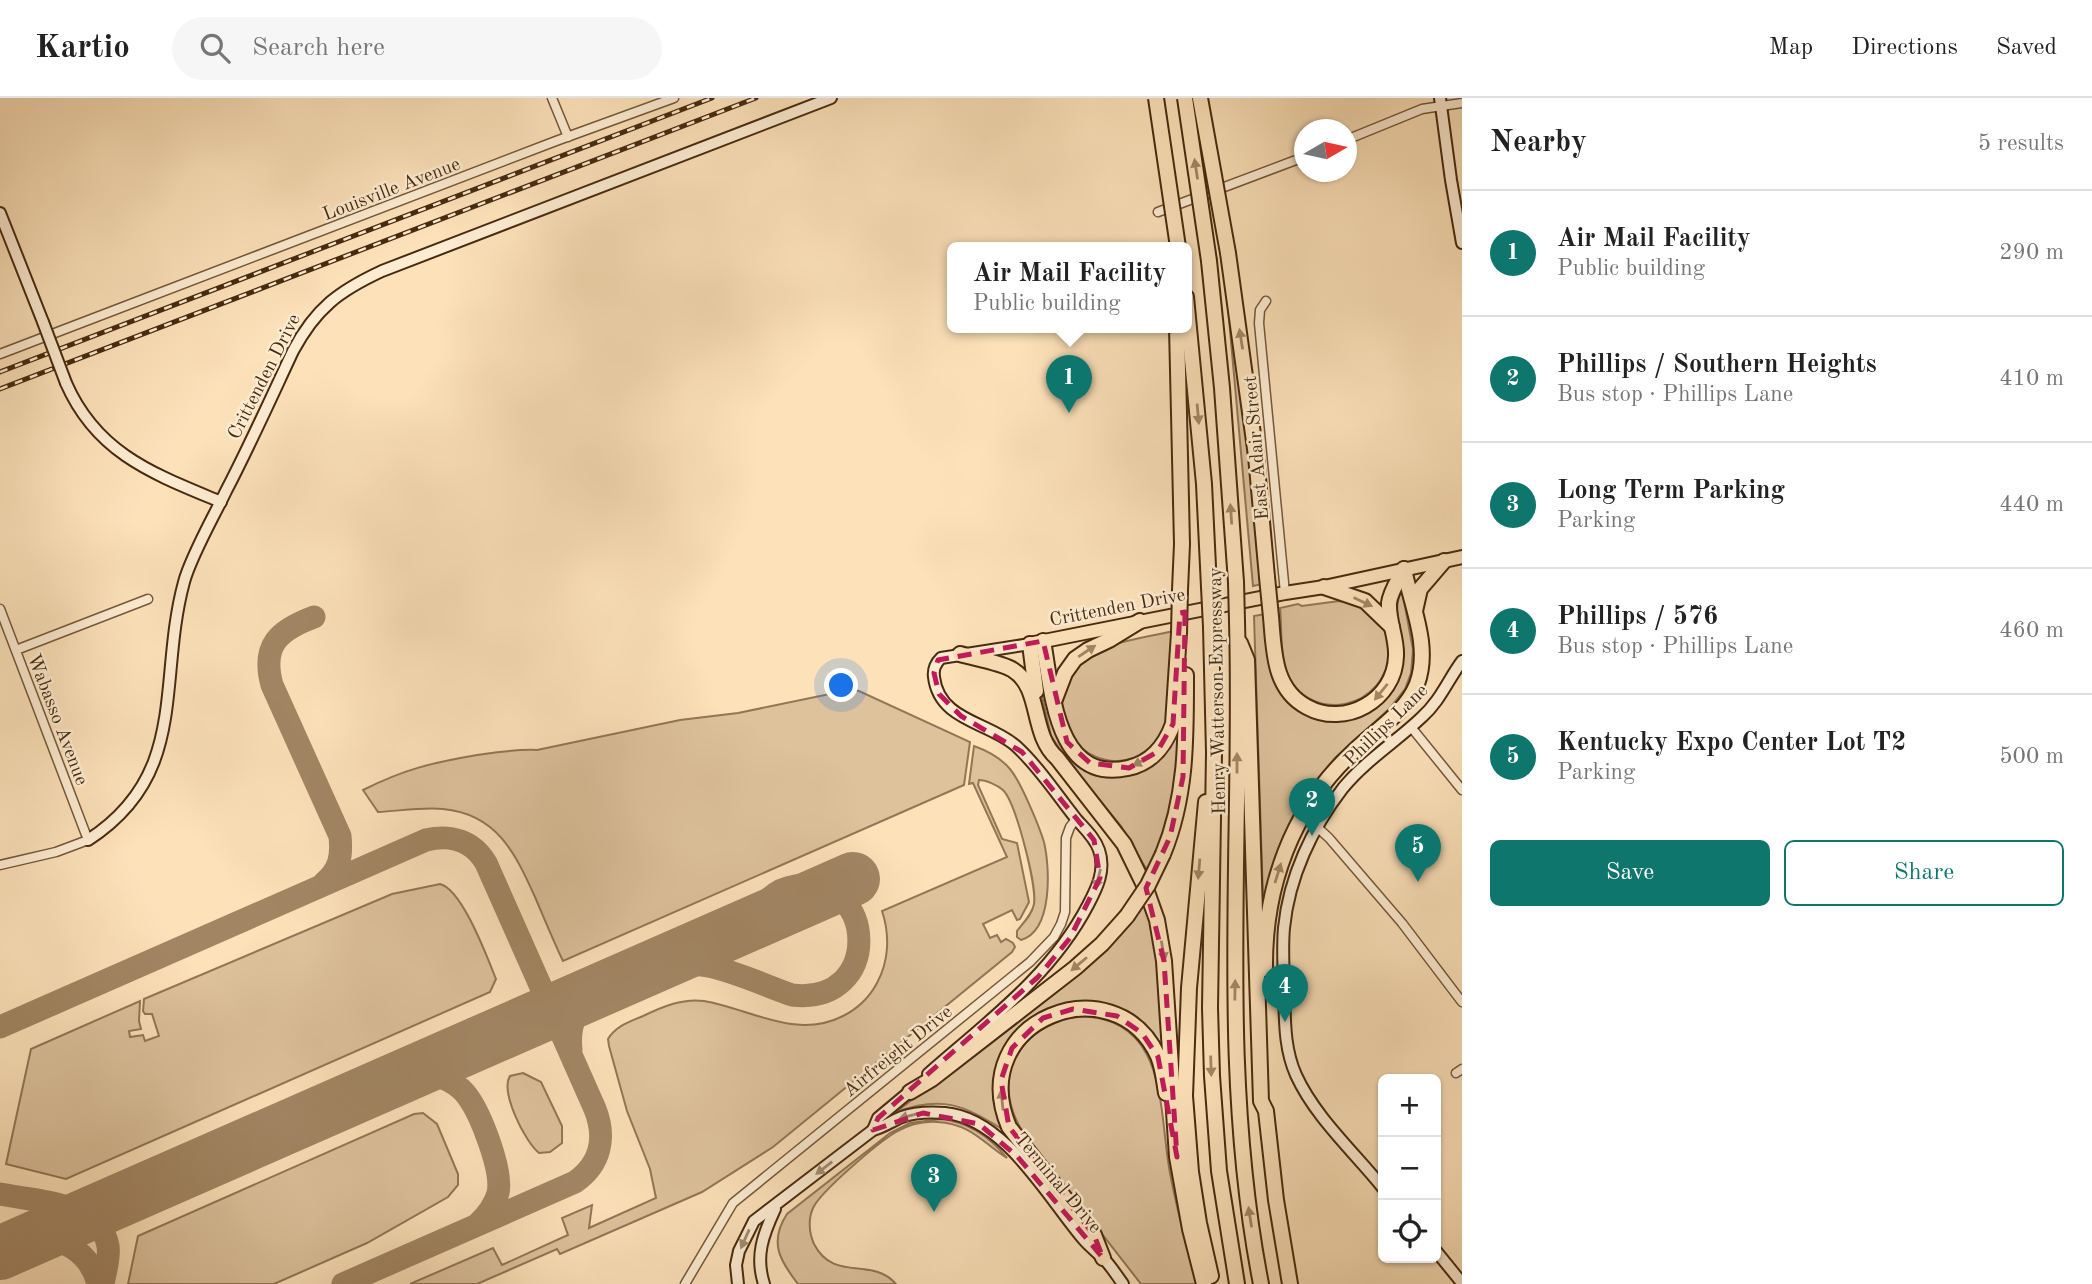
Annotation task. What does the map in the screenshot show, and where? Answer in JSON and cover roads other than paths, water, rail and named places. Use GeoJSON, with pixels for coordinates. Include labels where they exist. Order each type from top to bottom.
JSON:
{"type":"FeatureCollection","features":[{"type":"Feature","properties":{"kind":"highway"},"geometry":{"type":"LineString","coordinates":[[1157,98],[1177,242]]}},
{"type":"Feature","properties":{"kind":"highway","name":"Henry Watterson Expressway"},"geometry":{"type":"LineString","coordinates":[[1185,98],[1209,261],[1222,388],[1236,582],[1236,1074],[1244,1176],[1261,1284]]}},
{"type":"Feature","properties":{"kind":"highway"},"geometry":{"type":"LineString","coordinates":[[1200,98],[1228,253],[1250,408],[1277,671],[1295,699],[1306,707],[1328,714],[1343,714],[1359,710],[1384,690],[1395,666],[1396,642],[1390,598],[1404,569]]}},
{"type":"Feature","properties":{"kind":"highway"},"geometry":{"type":"LineString","coordinates":[[910,1092],[932,1079],[1102,944],[1127,916],[1148,885],[1163,854],[1175,819],[1183,777],[1186,725],[1177,333]]}},
{"type":"Feature","properties":{"kind":"highway","name":"Henry Watterson Expressway"},"geometry":{"type":"LineString","coordinates":[[1190,333],[1202,456],[1211,627],[1214,753],[1210,1008],[1212,1076],[1219,1171],[1237,1284]]}},
{"type":"Feature","properties":{"kind":"highway"},"geometry":{"type":"LineString","coordinates":[[1415,612],[1420,589],[1444,561]]}},
{"type":"Feature","properties":{"kind":"highway"},"geometry":{"type":"LineString","coordinates":[[1266,1111],[1270,1099],[1266,933],[1276,877],[1309,803],[1336,768],[1398,713],[1417,683],[1422,653],[1404,569]]}},
{"type":"Feature","properties":{"kind":"highway"},"geometry":{"type":"LineString","coordinates":[[1324,587],[1365,601],[1393,628]]}},
{"type":"Feature","properties":{"kind":"highway"},"geometry":{"type":"LineString","coordinates":[[1054,701],[1065,673],[1075,659],[1140,621]]}},
{"type":"Feature","properties":{"kind":"highway"},"geometry":{"type":"LineString","coordinates":[[1036,642],[1063,736],[1071,748],[1085,760],[1107,768],[1121,769],[1147,761],[1162,748],[1173,724],[1182,633]]}},
{"type":"Feature","properties":{"kind":"highway"},"geometry":{"type":"LineString","coordinates":[[1238,638],[1247,660],[1261,1101],[1266,1111],[1276,1200],[1290,1284]]}},
{"type":"Feature","properties":{"kind":"highway"},"geometry":{"type":"LineString","coordinates":[[1036,642],[1034,679],[1043,727],[1057,758]]}},
{"type":"Feature","properties":{"kind":"highway"},"geometry":{"type":"LineString","coordinates":[[960,654],[1009,668],[1024,678],[1047,749],[1057,758],[1124,844],[1155,911],[1164,961],[1178,1157],[1190,1229],[1204,1284]]}},
{"type":"Feature","properties":{"kind":"highway"},"geometry":{"type":"LineString","coordinates":[[1213,1284],[1191,1172],[1184,1064],[1204,814],[1214,753]]}},
{"type":"Feature","properties":{"kind":"highway"},"geometry":{"type":"LineString","coordinates":[[1103,1258],[1094,1236],[1017,1139],[1007,1121],[1001,1101],[1001,1080],[1007,1059],[1021,1035],[1043,1018],[1073,1009],[1102,1011],[1130,1024],[1142,1033],[1158,1056],[1164,1078],[1172,1139],[1178,1157]]}},
{"type":"Feature","properties":{"kind":"main road","name":"Crittenden Drive"},"geometry":{"type":"LineString","coordinates":[[88,840],[122,814],[140,791],[152,769],[164,728],[183,585],[305,328],[322,307],[352,285],[382,271],[831,98]]}},
{"type":"Feature","properties":{"kind":"main road"},"geometry":{"type":"LineString","coordinates":[[1440,102],[1462,243]]}},
{"type":"Feature","properties":{"kind":"main road"},"geometry":{"type":"LineString","coordinates":[[0,213],[66,383],[87,421],[117,451],[150,470],[221,502]]}},
{"type":"Feature","properties":{"kind":"main road","name":"Crittenden Drive"},"geometry":{"type":"LineString","coordinates":[[1076,819],[1014,744],[961,716],[945,703],[934,676],[936,663],[943,657],[1324,587],[1462,556]]}},
{"type":"Feature","properties":{"kind":"main road","name":"Phillips Lane"},"geometry":{"type":"LineString","coordinates":[[1378,1182],[1316,1108],[1303,1088],[1289,1054],[1285,1028],[1284,926],[1298,868],[1317,827],[1350,780],[1435,704],[1462,661]]}},
{"type":"Feature","properties":{"kind":"main road"},"geometry":{"type":"LineString","coordinates":[[873,1130],[878,1118],[1025,990],[1070,938],[1093,897],[1101,868],[1094,840],[1076,819]]}},
{"type":"Feature","properties":{"kind":"main road","name":"Terminal Drive"},"geometry":{"type":"LineString","coordinates":[[737,1284],[736,1265],[744,1237],[754,1221],[873,1130],[883,1128],[900,1118],[923,1113],[953,1114],[979,1124],[1017,1156],[1086,1243],[1103,1258],[1123,1284]]}},
{"type":"Feature","properties":{"kind":"main road"},"geometry":{"type":"LineString","coordinates":[[764,1284],[759,1263],[760,1247],[776,1206]]}},
{"type":"Feature","properties":{"kind":"main road"},"geometry":{"type":"LineString","coordinates":[[1441,1257],[1462,1283]]}},
{"type":"Feature","properties":{"kind":"street"},"geometry":{"type":"LineString","coordinates":[[552,98],[568,137]]}},
{"type":"Feature","properties":{"kind":"street","name":"Louisville Avenue"},"geometry":{"type":"LineString","coordinates":[[0,354],[674,98]]}},
{"type":"Feature","properties":{"kind":"street"},"geometry":{"type":"LineString","coordinates":[[1357,136],[1440,102],[1462,103]]}},
{"type":"Feature","properties":{"kind":"street"},"geometry":{"type":"LineString","coordinates":[[1158,212],[1294,161]]}},
{"type":"Feature","properties":{"kind":"street","name":"East Adair Street"},"geometry":{"type":"LineString","coordinates":[[1266,301],[1260,310],[1259,323],[1285,593]]}},
{"type":"Feature","properties":{"kind":"street"},"geometry":{"type":"LineString","coordinates":[[16,650],[148,599]]}},
{"type":"Feature","properties":{"kind":"street","name":"Wabasso Avenue"},"geometry":{"type":"LineString","coordinates":[[0,609],[88,840]]}},
{"type":"Feature","properties":{"kind":"street"},"geometry":{"type":"LineString","coordinates":[[1411,727],[1462,790]]}},
{"type":"Feature","properties":{"kind":"street","name":"Airfreight Drive"},"geometry":{"type":"LineString","coordinates":[[685,1284],[733,1203],[1030,962],[1054,937],[1065,912],[1066,838],[1076,819]]}},
{"type":"Feature","properties":{"kind":"street"},"geometry":{"type":"LineString","coordinates":[[1317,827],[1395,914],[1462,1002]]}},
{"type":"Feature","properties":{"kind":"street","name":"Crittenden Drive"},"geometry":{"type":"LineString","coordinates":[[0,865],[56,852],[88,840]]}},
{"type":"Feature","properties":{"kind":"railway"},"geometry":{"type":"LineString","coordinates":[[0,372],[712,98]]}},
{"type":"Feature","properties":{"kind":"railway"},"geometry":{"type":"LineString","coordinates":[[0,389],[756,98]]}},
{"type":"Feature","properties":{"kind":"place","name":"Air Mail Facility"},"geometry":{"type":"Point","coordinates":[1069,413]}},
{"type":"Feature","properties":{"kind":"place","name":"Phillips / Southern Heights"},"geometry":{"type":"Point","coordinates":[1312,836]}},
{"type":"Feature","properties":{"kind":"place","name":"Kentucky Expo Center Lot T2"},"geometry":{"type":"Point","coordinates":[1418,882]}},
{"type":"Feature","properties":{"kind":"place","name":"Phillips / 576"},"geometry":{"type":"Point","coordinates":[1285,1022]}},
{"type":"Feature","properties":{"kind":"place","name":"Long Term Parking"},"geometry":{"type":"Point","coordinates":[934,1212]}}]}
